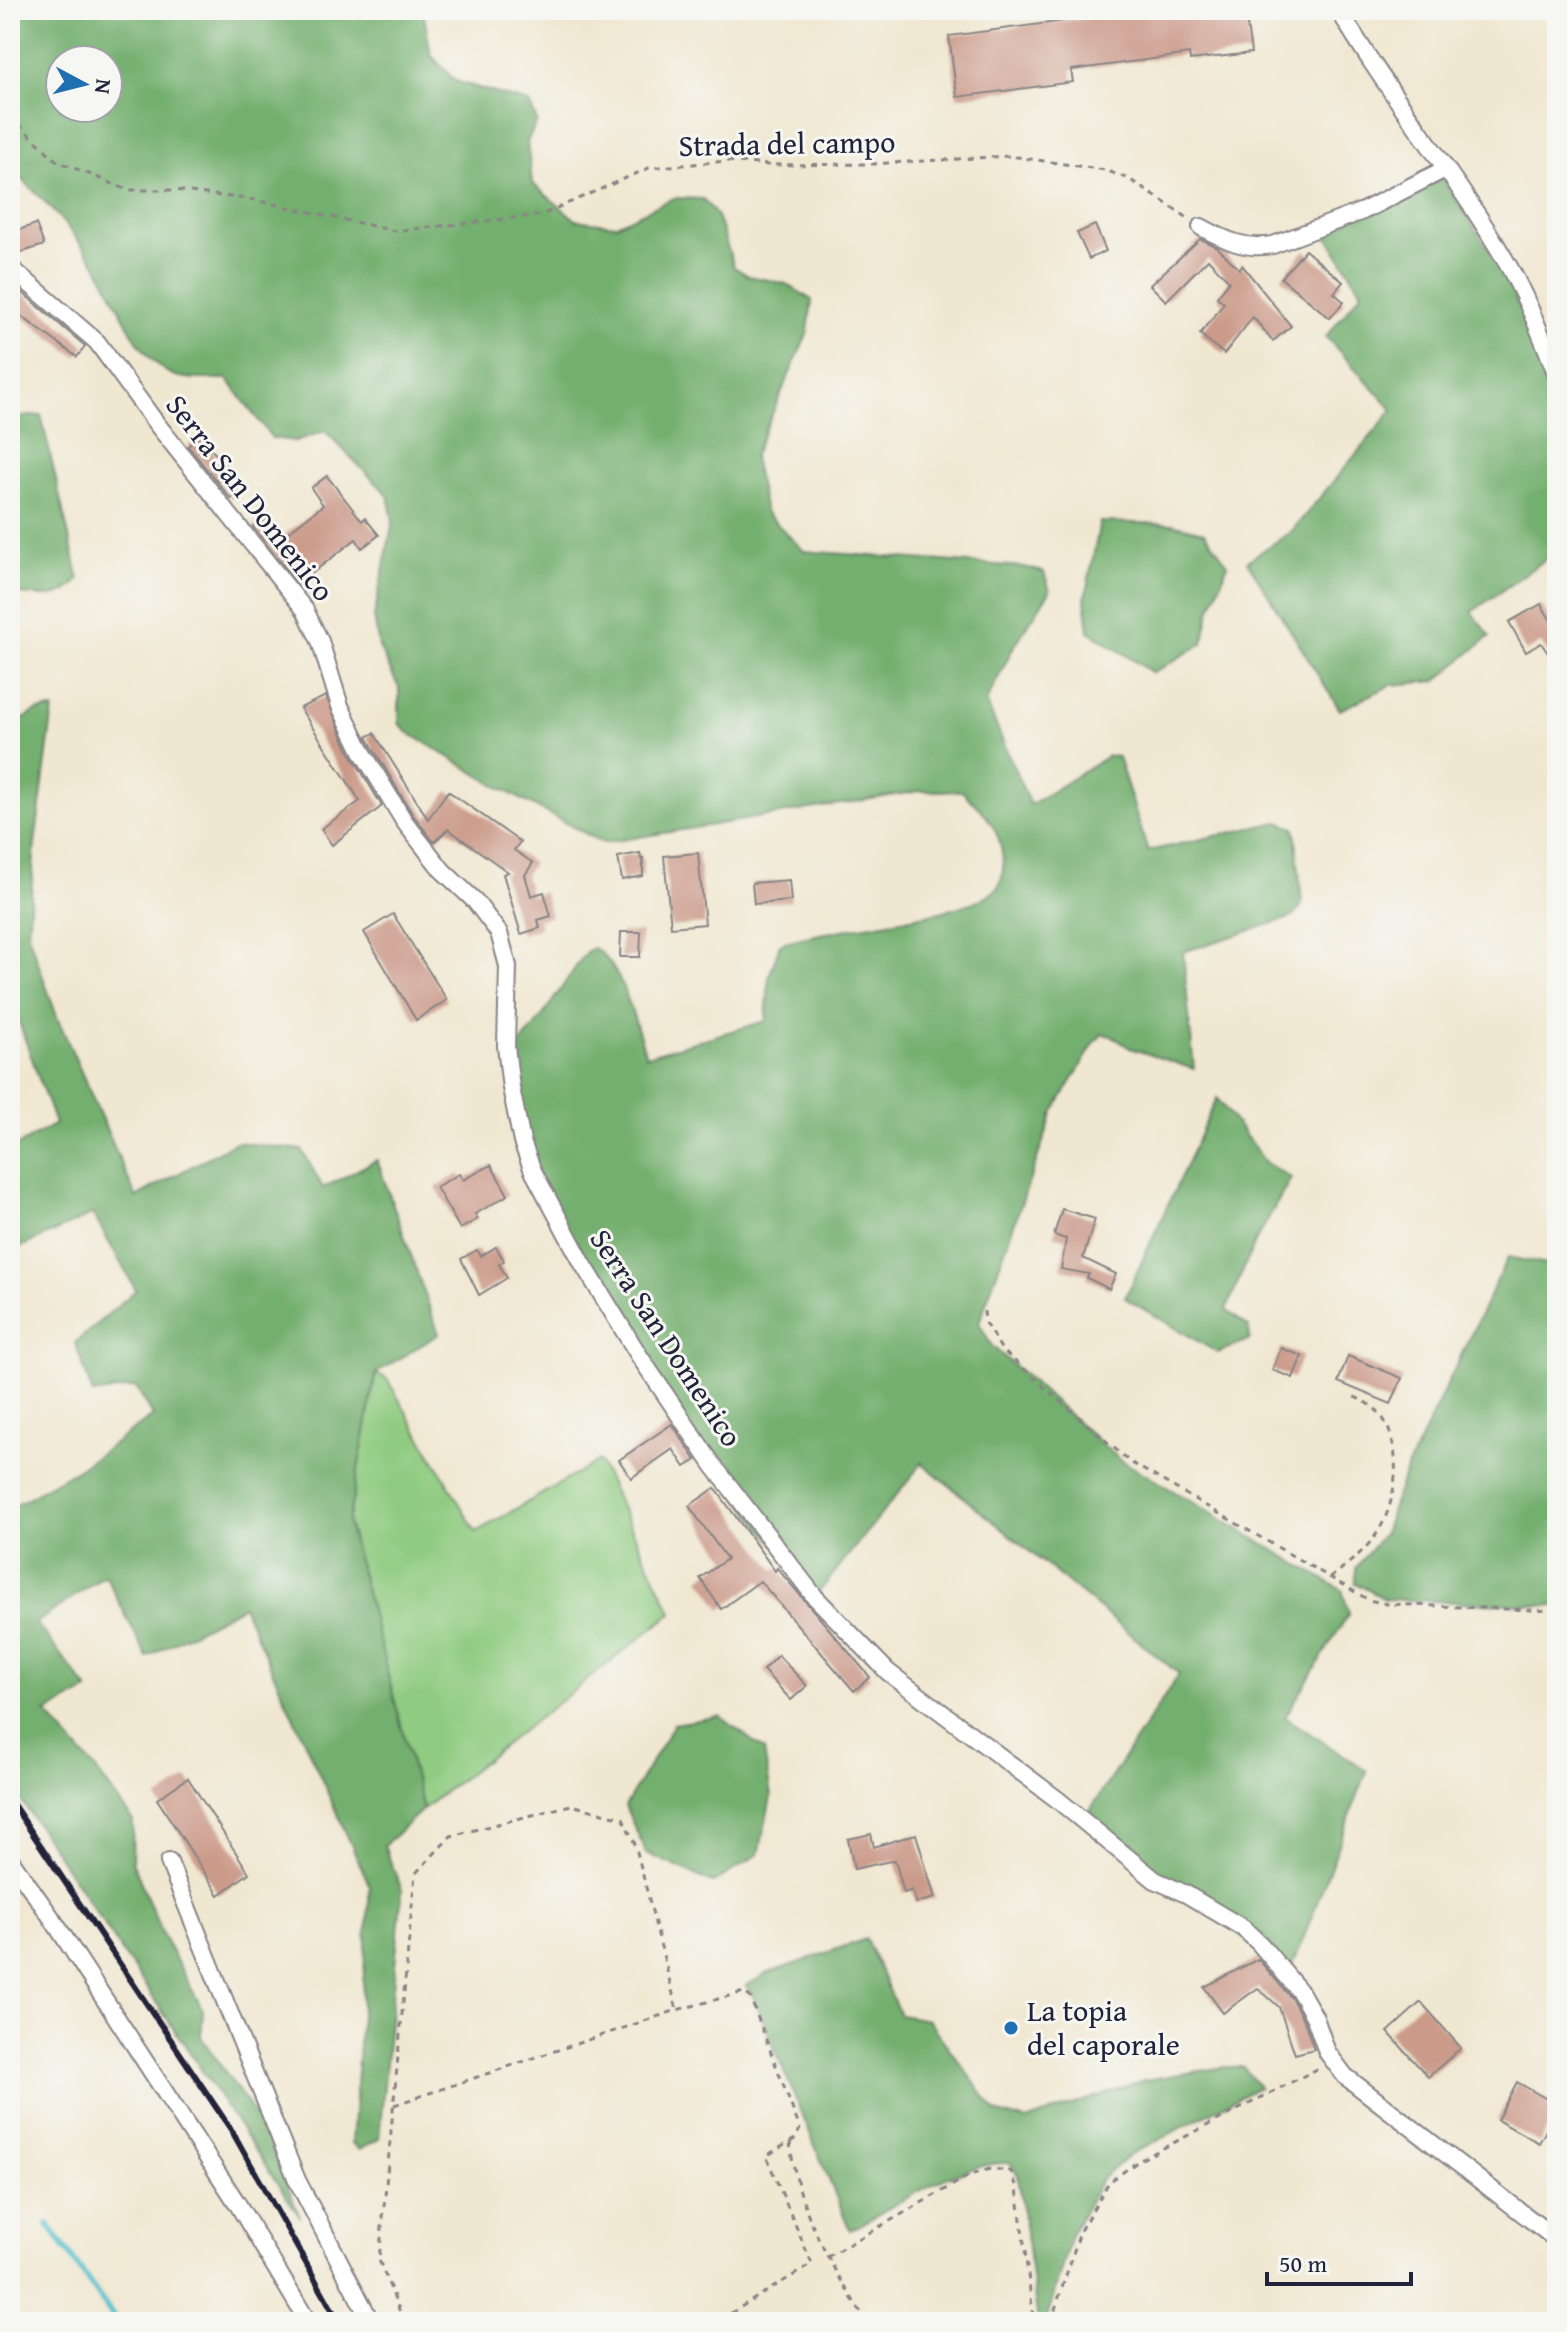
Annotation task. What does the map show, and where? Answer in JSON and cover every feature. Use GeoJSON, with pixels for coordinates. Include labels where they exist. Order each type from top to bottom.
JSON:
{"type":"FeatureCollection","features":[{"type":"Feature","properties":{"kind":"street"},"geometry":{"type":"LineString","coordinates":[[1339,10],[1359,45],[1477,214],[1506,261],[1532,312],[1557,375]]}},
{"type":"Feature","properties":{"kind":"street"},"geometry":{"type":"LineString","coordinates":[[1201,227],[1243,246],[1258,248],[1273,245],[1363,211],[1445,169]]}},
{"type":"Feature","properties":{"kind":"street","name":"Serra San Domenico"},"geometry":{"type":"LineString","coordinates":[[10,267],[97,342],[156,423],[290,589],[313,623],[340,706],[363,753],[404,821],[442,870],[475,901],[499,933],[508,966],[506,1042],[511,1088],[522,1142],[533,1171],[583,1264],[640,1357],[713,1465],[815,1597],[888,1672],[1058,1800],[1155,1880],[1186,1894],[1243,1928],[1282,1968],[1301,1993],[1315,2018],[1327,2052],[1345,2076],[1557,2240]]}},
{"type":"Feature","properties":{"kind":"street"},"geometry":{"type":"LineString","coordinates":[[10,1859],[237,2203],[308,2322]]}},
{"type":"Feature","properties":{"kind":"street"},"geometry":{"type":"LineString","coordinates":[[169,1862],[297,2180],[371,2322]]}},
{"type":"Feature","properties":{"kind":"path","name":"Strada del campo"},"geometry":{"type":"LineString","coordinates":[[10,116],[57,161],[128,190],[174,190],[255,200],[395,231],[541,215],[649,168],[726,161],[768,165],[872,164],[1010,156],[1105,170],[1129,179],[1201,227]]}},
{"type":"Feature","properties":{"kind":"path"},"geometry":{"type":"LineString","coordinates":[[984,1311],[985,1323],[1002,1350],[1130,1462],[1369,1600],[1387,1604],[1557,1611]]}},
{"type":"Feature","properties":{"kind":"path"},"geometry":{"type":"LineString","coordinates":[[1330,1578],[1374,1538],[1387,1511],[1394,1482],[1394,1450],[1385,1420],[1370,1403],[1349,1395]]}},
{"type":"Feature","properties":{"kind":"path"},"geometry":{"type":"LineString","coordinates":[[404,2322],[379,2260],[415,1874],[451,1836],[571,1805],[623,1818],[635,1844],[677,2010]]}},
{"type":"Feature","properties":{"kind":"path"},"geometry":{"type":"LineString","coordinates":[[393,2106],[677,2010],[744,1992],[750,1997],[800,2129],[790,2142],[766,2156],[812,2264],[716,2322]]}},
{"type":"Feature","properties":{"kind":"path"},"geometry":{"type":"LineString","coordinates":[[1051,2322],[1081,2229],[1109,2182],[1140,2160],[1333,2060]]}},
{"type":"Feature","properties":{"kind":"path"},"geometry":{"type":"LineString","coordinates":[[790,2142],[792,2167],[804,2208],[827,2257],[867,2322]]}},
{"type":"Feature","properties":{"kind":"path"},"geometry":{"type":"LineString","coordinates":[[827,2257],[970,2175],[990,2169],[1011,2171],[1017,2188],[1034,2322]]}},
{"type":"Feature","properties":{"kind":"green space"},"geometry":{"type":"Polygon","coordinates":[[[10,10],[423,10],[431,55],[455,81],[529,103],[537,121],[527,142],[532,183],[576,220],[616,225],[674,198],[703,199],[717,216],[734,267],[749,276],[786,284],[812,300],[808,332],[753,457],[765,512],[804,551],[1024,567],[1044,572],[1050,591],[1013,648],[986,702],[1030,805],[1108,756],[1118,757],[1148,851],[1278,822],[1295,828],[1302,905],[1293,917],[1183,952],[1194,1069],[1130,1048],[1112,1036],[1102,1034],[1095,1042],[1054,1111],[979,1323],[992,1346],[1119,1459],[1342,1590],[1349,1613],[1285,1717],[1367,1771],[1291,1971],[1145,1867],[1086,1816],[1179,1674],[922,1463],[815,1597],[713,1465],[533,1171],[507,1061],[586,952],[593,948],[612,966],[626,996],[646,1056],[766,1021],[769,977],[780,944],[931,914],[985,897],[998,887],[1003,872],[1002,855],[998,837],[988,819],[962,791],[920,791],[603,843],[498,787],[406,731],[399,723],[399,688],[379,647],[374,617],[393,521],[388,495],[325,431],[295,441],[272,438],[227,379],[180,377],[154,362],[134,336],[93,260],[44,201],[10,169],[10,10]]]}},
{"type":"Feature","properties":{"kind":"green space"},"geometry":{"type":"Polygon","coordinates":[[[1441,177],[1503,272],[1557,390],[1557,551],[1472,612],[1490,636],[1436,681],[1391,685],[1340,710],[1247,561],[1292,531],[1393,410],[1326,337],[1362,292],[1324,231],[1441,177]]]}},
{"type":"Feature","properties":{"kind":"green space"},"geometry":{"type":"Polygon","coordinates":[[[41,415],[79,580],[71,588],[48,596],[10,593],[10,418],[41,415]]]}},
{"type":"Feature","properties":{"kind":"green space"},"geometry":{"type":"Polygon","coordinates":[[[1100,522],[1172,524],[1204,532],[1228,564],[1210,611],[1203,643],[1153,673],[1089,631],[1085,599],[1100,522]]]}},
{"type":"Feature","properties":{"kind":"green space"},"geometry":{"type":"Polygon","coordinates":[[[53,709],[35,843],[28,934],[57,1017],[136,1197],[236,1142],[302,1150],[323,1188],[377,1160],[439,1334],[376,1373],[348,1523],[423,1809],[384,1846],[402,1890],[379,2139],[359,2150],[352,2143],[370,1886],[243,1606],[147,1657],[105,1575],[36,1623],[88,1690],[46,1713],[98,1772],[133,1821],[132,1861],[164,1938],[203,2010],[201,2037],[263,2127],[300,2217],[10,1784],[10,1508],[78,1469],[153,1416],[136,1387],[93,1394],[75,1343],[136,1290],[93,1214],[10,1252],[10,1150],[55,1124],[15,1011],[10,1014],[10,727],[37,711],[53,709]]]}},
{"type":"Feature","properties":{"kind":"green space"},"geometry":{"type":"Polygon","coordinates":[[[1217,1098],[1266,1163],[1291,1178],[1255,1242],[1226,1310],[1249,1327],[1250,1339],[1218,1353],[1125,1298],[1217,1098]]]}},
{"type":"Feature","properties":{"kind":"green space"},"geometry":{"type":"Polygon","coordinates":[[[1508,1257],[1557,1267],[1557,1606],[1385,1599],[1355,1583],[1356,1568],[1384,1533],[1403,1477],[1508,1257]]]}},
{"type":"Feature","properties":{"kind":"green space"},"geometry":{"type":"Polygon","coordinates":[[[376,1373],[387,1379],[476,1532],[599,1461],[672,1613],[423,1809],[348,1523],[376,1373]]]}},
{"type":"Feature","properties":{"kind":"green space"},"geometry":{"type":"Polygon","coordinates":[[[720,1716],[764,1750],[771,1797],[759,1854],[713,1883],[646,1853],[625,1806],[674,1724],[720,1716]]]}},
{"type":"Feature","properties":{"kind":"green space"},"geometry":{"type":"Polygon","coordinates":[[[866,1939],[900,2015],[928,2020],[996,2112],[1026,2121],[1144,2080],[1225,2067],[1243,2067],[1259,2087],[1131,2154],[1101,2180],[1071,2235],[1046,2322],[1038,2322],[1018,2175],[1010,2163],[990,2164],[948,2177],[850,2230],[746,1986],[766,1974],[866,1939]]]}},
{"type":"Feature","properties":{"kind":"building"},"geometry":{"type":"Polygon","coordinates":[[[1147,10],[1245,10],[1251,53],[1190,60],[1189,54],[1071,70],[1073,82],[957,97],[949,36],[1147,10]]]}},
{"type":"Feature","properties":{"kind":"building"},"geometry":{"type":"Polygon","coordinates":[[[36,224],[44,245],[10,256],[10,233],[36,224]]]}},
{"type":"Feature","properties":{"kind":"building"},"geometry":{"type":"Polygon","coordinates":[[[1095,225],[1106,251],[1089,259],[1077,233],[1095,225]]]}},
{"type":"Feature","properties":{"kind":"building"},"geometry":{"type":"Polygon","coordinates":[[[1200,239],[1217,247],[1239,269],[1242,265],[1291,326],[1273,341],[1253,317],[1224,354],[1200,334],[1224,303],[1217,297],[1229,281],[1208,259],[1166,301],[1150,285],[1200,239]]]}},
{"type":"Feature","properties":{"kind":"building"},"geometry":{"type":"Polygon","coordinates":[[[1305,250],[1343,282],[1334,293],[1344,302],[1330,318],[1281,278],[1305,250]]]}},
{"type":"Feature","properties":{"kind":"building"},"geometry":{"type":"Polygon","coordinates":[[[10,282],[85,346],[77,357],[10,308],[10,282]]]}},
{"type":"Feature","properties":{"kind":"building"},"geometry":{"type":"Polygon","coordinates":[[[200,436],[244,487],[231,499],[188,446],[200,436]]]}},
{"type":"Feature","properties":{"kind":"building"},"geometry":{"type":"Polygon","coordinates":[[[327,476],[362,521],[365,518],[379,535],[362,548],[356,539],[298,584],[253,527],[267,517],[282,537],[323,505],[311,488],[327,476]]]}},
{"type":"Feature","properties":{"kind":"building"},"geometry":{"type":"Polygon","coordinates":[[[1541,604],[1557,631],[1557,666],[1541,643],[1526,652],[1509,622],[1541,604]]]}},
{"type":"Feature","properties":{"kind":"building"},"geometry":{"type":"Polygon","coordinates":[[[326,696],[348,749],[382,806],[332,845],[321,829],[360,801],[300,708],[326,696]]]}},
{"type":"Feature","properties":{"kind":"building"},"geometry":{"type":"Polygon","coordinates":[[[374,733],[428,819],[448,791],[520,842],[514,850],[533,863],[525,875],[531,896],[544,892],[551,916],[538,920],[540,928],[521,934],[503,874],[508,872],[448,829],[434,842],[413,815],[373,748],[367,737],[374,733]]]}},
{"type":"Feature","properties":{"kind":"building"},"geometry":{"type":"Polygon","coordinates":[[[640,853],[643,876],[622,880],[618,857],[640,853]]]}},
{"type":"Feature","properties":{"kind":"building"},"geometry":{"type":"Polygon","coordinates":[[[698,853],[705,924],[671,927],[664,856],[698,853]]]}},
{"type":"Feature","properties":{"kind":"building"},"geometry":{"type":"Polygon","coordinates":[[[789,880],[791,901],[754,904],[752,883],[789,880]]]}},
{"type":"Feature","properties":{"kind":"building"},"geometry":{"type":"Polygon","coordinates":[[[393,914],[447,1000],[416,1020],[364,932],[393,914]]]}},
{"type":"Feature","properties":{"kind":"building"},"geometry":{"type":"Polygon","coordinates":[[[621,932],[641,932],[640,957],[620,957],[621,932]]]}},
{"type":"Feature","properties":{"kind":"building"},"geometry":{"type":"Polygon","coordinates":[[[491,1165],[508,1195],[475,1214],[478,1219],[460,1229],[436,1187],[459,1174],[463,1180],[491,1165]]]}},
{"type":"Feature","properties":{"kind":"building"},"geometry":{"type":"Polygon","coordinates":[[[1062,1209],[1095,1219],[1083,1258],[1116,1274],[1109,1289],[1087,1278],[1089,1274],[1061,1269],[1066,1239],[1054,1235],[1062,1209]]]}},
{"type":"Feature","properties":{"kind":"building"},"geometry":{"type":"Polygon","coordinates":[[[496,1247],[504,1261],[499,1264],[507,1278],[479,1295],[461,1259],[477,1250],[481,1256],[496,1247]]]}},
{"type":"Feature","properties":{"kind":"building"},"geometry":{"type":"Polygon","coordinates":[[[1281,1348],[1302,1356],[1293,1378],[1272,1370],[1281,1348]]]}},
{"type":"Feature","properties":{"kind":"building"},"geometry":{"type":"Polygon","coordinates":[[[1348,1356],[1402,1378],[1391,1404],[1338,1382],[1348,1356]]]}},
{"type":"Feature","properties":{"kind":"building"},"geometry":{"type":"Polygon","coordinates":[[[672,1424],[696,1460],[685,1467],[673,1449],[631,1478],[619,1460],[672,1424]]]}},
{"type":"Feature","properties":{"kind":"building"},"geometry":{"type":"Polygon","coordinates":[[[715,1488],[775,1571],[777,1568],[870,1677],[854,1691],[760,1581],[721,1609],[700,1578],[727,1559],[689,1506],[715,1488]]]}},
{"type":"Feature","properties":{"kind":"building"},"geometry":{"type":"Polygon","coordinates":[[[778,1655],[807,1686],[791,1700],[763,1670],[778,1655]]]}},
{"type":"Feature","properties":{"kind":"building"},"geometry":{"type":"Polygon","coordinates":[[[188,1778],[249,1873],[219,1895],[157,1799],[188,1778]]]}},
{"type":"Feature","properties":{"kind":"building"},"geometry":{"type":"Polygon","coordinates":[[[871,1834],[874,1847],[916,1834],[935,1898],[916,1903],[912,1890],[904,1893],[895,1860],[854,1869],[848,1839],[871,1834]]]}},
{"type":"Feature","properties":{"kind":"building"},"geometry":{"type":"Polygon","coordinates":[[[1258,1959],[1292,1999],[1314,2049],[1295,2054],[1279,2007],[1258,1988],[1223,2013],[1204,1987],[1258,1959]]]}},
{"type":"Feature","properties":{"kind":"building"},"geometry":{"type":"Polygon","coordinates":[[[1421,2002],[1461,2048],[1428,2077],[1388,2032],[1421,2002]]]}},
{"type":"Feature","properties":{"kind":"building"},"geometry":{"type":"Polygon","coordinates":[[[1517,2082],[1557,2105],[1557,2111],[1539,2143],[1497,2120],[1517,2082]]]}},
{"type":"Feature","properties":{"kind":"waterway"},"geometry":{"type":"LineString","coordinates":[[48,2224],[117,2322]]}},
{"type":"Feature","properties":{"kind":"railway"},"geometry":{"type":"LineString","coordinates":[[10,1800],[232,2131],[339,2322]]}},
{"type":"Feature","properties":{"kind":"place","name":"La topia del caporale"},"geometry":{"type":"Point","coordinates":[1011,2028]}}]}
